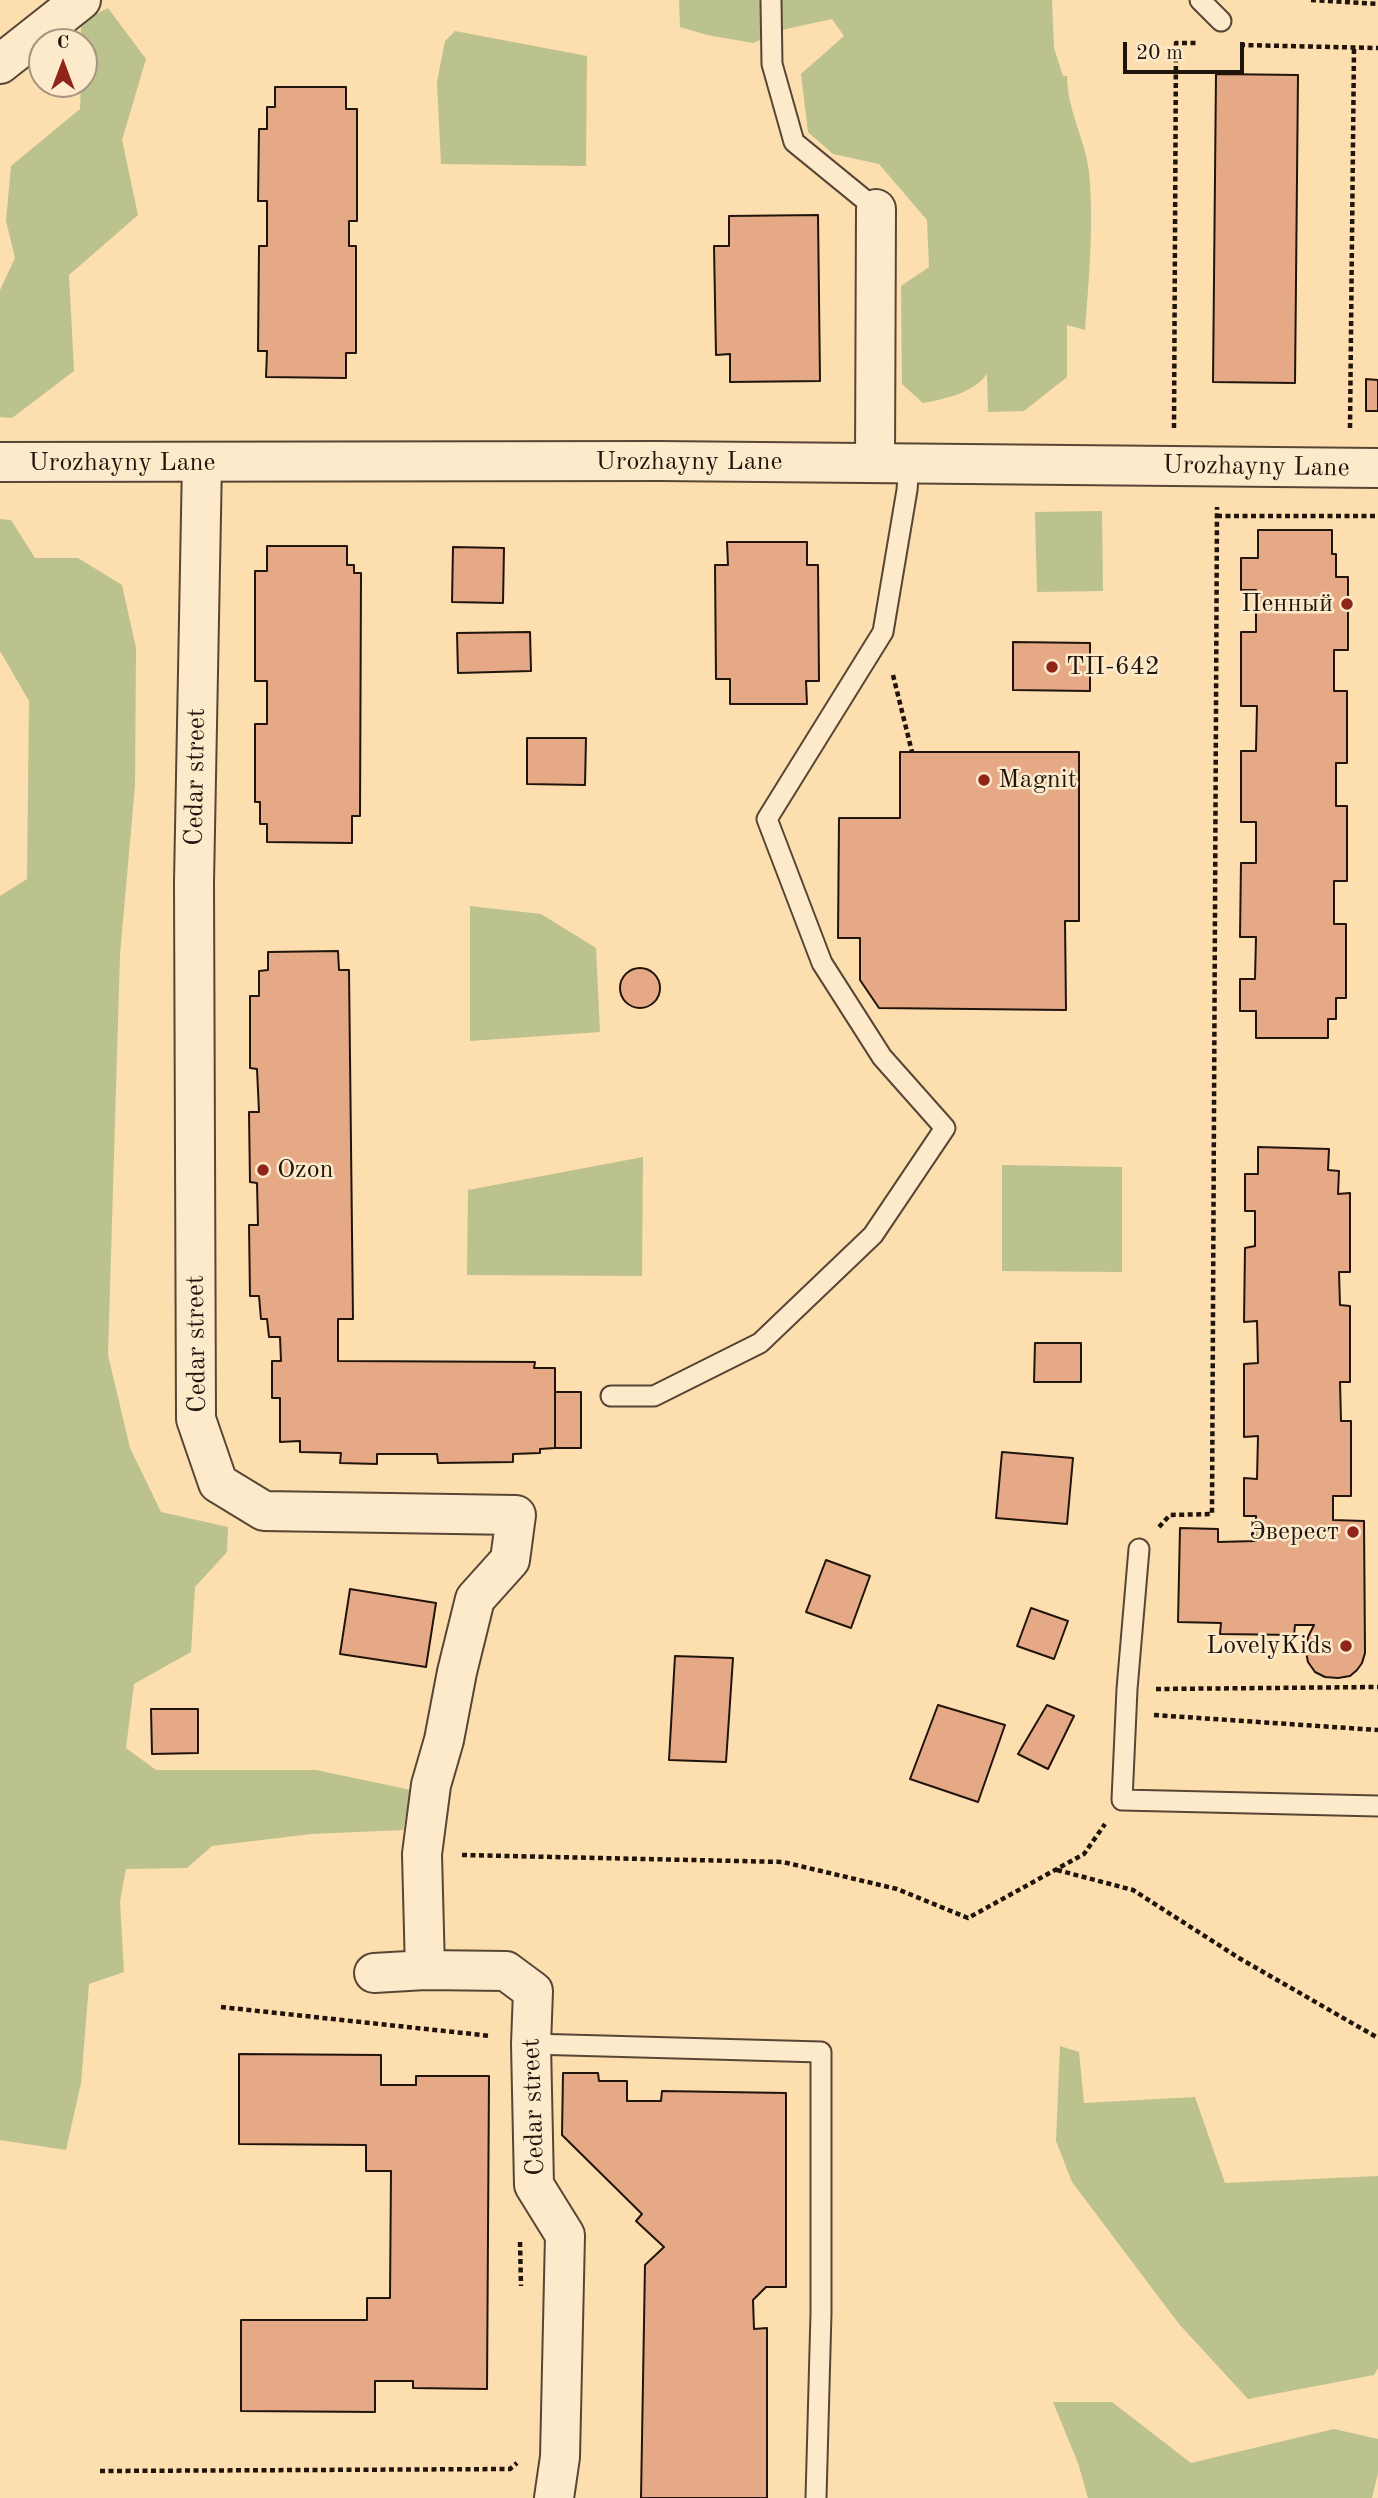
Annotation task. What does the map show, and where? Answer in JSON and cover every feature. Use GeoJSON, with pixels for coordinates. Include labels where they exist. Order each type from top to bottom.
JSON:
{"type":"FeatureCollection","features":[{"type":"Feature","properties":{"kind":"street"},"geometry":{"type":"LineString","coordinates":[[0,64],[80,0]]}},
{"type":"Feature","properties":{"kind":"street"},"geometry":{"type":"LineString","coordinates":[[876,209],[892,463]]}},
{"type":"Feature","properties":{"kind":"street","name":"Urozhayny Lane"},"geometry":{"type":"LineString","coordinates":[[0,463],[659,461],[1378,468]]}},
{"type":"Feature","properties":{"kind":"street","name":"Cedar street"},"geometry":{"type":"LineString","coordinates":[[202,463],[194,882],[196,1419],[218,1483],[264,1511],[516,1515],[510,1560],[475,1599],[444,1740],[431,1785],[422,1854],[425,1970]]}},
{"type":"Feature","properties":{"kind":"street","name":"Cedar street"},"geometry":{"type":"LineString","coordinates":[[374,1973],[425,1970],[506,1971],[533,1991],[513,2041],[534,2185],[565,2235],[560,2457],[554,2498]]}},
{"type":"Feature","properties":{"kind":"lane"},"geometry":{"type":"LineString","coordinates":[[771,0],[772,64],[794,142],[876,209]]}},
{"type":"Feature","properties":{"kind":"lane"},"geometry":{"type":"LineString","coordinates":[[1200,0],[1221,21]]}},
{"type":"Feature","properties":{"kind":"lane"},"geometry":{"type":"LineString","coordinates":[[611,1396],[654,1396],[761,1343],[873,1235],[945,1128],[882,1057],[822,963],[767,819],[883,632],[907,490],[892,463]]}},
{"type":"Feature","properties":{"kind":"lane"},"geometry":{"type":"LineString","coordinates":[[1139,1549],[1127,1689],[1122,1800],[1378,1806]]}},
{"type":"Feature","properties":{"kind":"lane"},"geometry":{"type":"LineString","coordinates":[[513,2041],[821,2052],[821,2313],[816,2498]]}},
{"type":"Feature","properties":{"kind":"path"},"geometry":{"type":"LineString","coordinates":[[1311,0],[1378,4]]}},
{"type":"Feature","properties":{"kind":"path"},"geometry":{"type":"LineString","coordinates":[[1174,438],[1177,43],[1204,44]]}},
{"type":"Feature","properties":{"kind":"path"},"geometry":{"type":"LineString","coordinates":[[1231,44],[1378,48]]}},
{"type":"Feature","properties":{"kind":"path"},"geometry":{"type":"LineString","coordinates":[[1350,440],[1354,48]]}},
{"type":"Feature","properties":{"kind":"path"},"geometry":{"type":"LineString","coordinates":[[1139,1549],[1170,1515],[1212,1514],[1217,504]]}},
{"type":"Feature","properties":{"kind":"path"},"geometry":{"type":"LineString","coordinates":[[1217,516],[1378,516]]}},
{"type":"Feature","properties":{"kind":"path"},"geometry":{"type":"LineString","coordinates":[[883,632],[912,752]]}},
{"type":"Feature","properties":{"kind":"path"},"geometry":{"type":"LineString","coordinates":[[1127,1689],[1378,1687]]}},
{"type":"Feature","properties":{"kind":"path"},"geometry":{"type":"LineString","coordinates":[[1126,1713],[1378,1730]]}},
{"type":"Feature","properties":{"kind":"path"},"geometry":{"type":"LineString","coordinates":[[422,1854],[783,1862],[897,1889],[968,1918],[1084,1854],[1122,1800]]}},
{"type":"Feature","properties":{"kind":"path"},"geometry":{"type":"LineString","coordinates":[[1057,1870],[1133,1890],[1239,1958],[1378,2038]]}},
{"type":"Feature","properties":{"kind":"path"},"geometry":{"type":"LineString","coordinates":[[221,2007],[513,2041]]}},
{"type":"Feature","properties":{"kind":"path"},"geometry":{"type":"LineString","coordinates":[[100,2471],[510,2469]]}},
{"type":"Feature","properties":{"kind":"green space"},"geometry":{"type":"Polygon","coordinates":[[[679,0],[1052,0],[1054,48],[1063,76],[1067,76],[1070,101],[1087,160],[1091,211],[1085,330],[1067,325],[1067,377],[1024,411],[988,412],[987,374],[966,390],[923,403],[902,384],[901,286],[929,267],[927,220],[879,164],[833,154],[808,132],[801,74],[844,36],[832,19],[786,29],[753,43],[707,35],[680,27],[679,0]]]}},
{"type":"Feature","properties":{"kind":"green space"},"geometry":{"type":"Polygon","coordinates":[[[108,8],[146,59],[122,140],[138,215],[69,275],[74,371],[12,418],[0,417],[0,290],[15,258],[6,221],[11,166],[80,109],[80,98],[98,98],[98,28],[81,28],[81,22],[108,8]]]}},
{"type":"Feature","properties":{"kind":"green space"},"geometry":{"type":"Polygon","coordinates":[[[455,31],[587,56],[586,166],[441,164],[437,82],[445,41],[455,31]]]}},
{"type":"Feature","properties":{"kind":"green space"},"geometry":{"type":"Polygon","coordinates":[[[1102,511],[1103,591],[1037,592],[1035,512],[1102,511]]]}},
{"type":"Feature","properties":{"kind":"green space"},"geometry":{"type":"Polygon","coordinates":[[[0,519],[11,520],[35,558],[78,558],[122,585],[136,648],[135,785],[120,955],[108,1355],[130,1448],[161,1512],[228,1527],[227,1552],[195,1587],[191,1652],[134,1684],[126,1748],[156,1770],[316,1770],[411,1790],[403,1830],[311,1834],[212,1846],[187,1868],[126,1869],[120,1901],[124,1972],[89,1984],[81,2083],[66,2150],[0,2140],[0,896],[27,879],[29,701],[0,651],[0,519]]]}},
{"type":"Feature","properties":{"kind":"green space"},"geometry":{"type":"Polygon","coordinates":[[[470,906],[541,914],[596,948],[600,1032],[470,1041],[470,906]]]}},
{"type":"Feature","properties":{"kind":"green space"},"geometry":{"type":"Polygon","coordinates":[[[643,1157],[642,1276],[467,1275],[468,1190],[643,1157]]]}},
{"type":"Feature","properties":{"kind":"green space"},"geometry":{"type":"Polygon","coordinates":[[[1002,1165],[1122,1167],[1122,1272],[1002,1271],[1002,1165]]]}},
{"type":"Feature","properties":{"kind":"green space"},"geometry":{"type":"Polygon","coordinates":[[[1060,2046],[1079,2052],[1084,2103],[1195,2097],[1225,2183],[1378,2176],[1378,2368],[1374,2375],[1248,2399],[1179,2324],[1072,2182],[1056,2141],[1060,2046]]]}},
{"type":"Feature","properties":{"kind":"green space"},"geometry":{"type":"Polygon","coordinates":[[[1053,2402],[1112,2402],[1191,2463],[1334,2429],[1378,2439],[1378,2473],[1372,2498],[1088,2498],[1078,2463],[1053,2402]]]}},
{"type":"Feature","properties":{"kind":"building"},"geometry":{"type":"Polygon","coordinates":[[[1216,74],[1298,75],[1295,383],[1213,382],[1216,74]]]}},
{"type":"Feature","properties":{"kind":"building"},"geometry":{"type":"Polygon","coordinates":[[[275,87],[346,87],[346,109],[357,109],[357,221],[349,221],[349,246],[356,246],[356,353],[346,353],[346,378],[266,377],[267,351],[258,351],[259,246],[267,246],[267,201],[258,201],[259,129],[267,129],[267,107],[275,107],[275,87]]]}},
{"type":"Feature","properties":{"kind":"building"},"geometry":{"type":"Polygon","coordinates":[[[818,215],[820,381],[730,382],[730,354],[716,355],[714,246],[729,246],[729,216],[818,215]]]}},
{"type":"Feature","properties":{"kind":"building"},"geometry":{"type":"Polygon","coordinates":[[[1366,379],[1378,380],[1378,411],[1366,411],[1366,379]]]}},
{"type":"Feature","properties":{"kind":"building"},"geometry":{"type":"Polygon","coordinates":[[[1258,530],[1332,530],[1336,577],[1348,577],[1348,650],[1334,650],[1334,691],[1347,691],[1347,763],[1336,763],[1336,806],[1347,806],[1347,881],[1334,881],[1334,924],[1346,924],[1346,998],[1336,998],[1336,1019],[1328,1019],[1328,1038],[1256,1038],[1256,1011],[1240,1011],[1240,979],[1255,979],[1256,937],[1240,937],[1241,863],[1256,863],[1256,822],[1241,822],[1241,751],[1256,751],[1257,706],[1241,706],[1241,632],[1256,632],[1256,590],[1241,590],[1241,558],[1258,558],[1258,530]]]}},
{"type":"Feature","properties":{"kind":"building"},"geometry":{"type":"Polygon","coordinates":[[[727,542],[807,542],[807,565],[818,565],[819,681],[806,681],[807,704],[730,704],[730,679],[716,679],[715,565],[728,565],[727,542]]]}},
{"type":"Feature","properties":{"kind":"building"},"geometry":{"type":"Polygon","coordinates":[[[267,546],[347,546],[347,565],[354,565],[354,573],[361,573],[360,816],[352,816],[352,843],[267,842],[267,824],[260,824],[260,802],[255,802],[255,724],[267,724],[267,681],[255,681],[255,571],[267,571],[267,546]]]}},
{"type":"Feature","properties":{"kind":"building"},"geometry":{"type":"Polygon","coordinates":[[[453,547],[504,548],[503,603],[452,602],[453,547]]]}},
{"type":"Feature","properties":{"kind":"building"},"geometry":{"type":"Polygon","coordinates":[[[530,632],[531,671],[458,673],[457,633],[530,632]]]}},
{"type":"Feature","properties":{"kind":"building","name":"ТП-642"},"geometry":{"type":"Polygon","coordinates":[[[1013,642],[1090,643],[1090,691],[1013,690],[1013,642]]]}},
{"type":"Feature","properties":{"kind":"building"},"geometry":{"type":"Polygon","coordinates":[[[527,738],[586,738],[585,785],[527,784],[527,738]]]}},
{"type":"Feature","properties":{"kind":"building"},"geometry":{"type":"Polygon","coordinates":[[[900,752],[1079,752],[1079,921],[1065,921],[1066,1010],[879,1008],[860,980],[860,938],[838,938],[839,818],[900,818],[900,752]]]}},
{"type":"Feature","properties":{"kind":"building"},"geometry":{"type":"Polygon","coordinates":[[[338,951],[339,970],[349,970],[353,1319],[338,1319],[338,1361],[535,1362],[534,1368],[555,1368],[555,1448],[540,1449],[540,1453],[513,1454],[513,1462],[438,1463],[437,1454],[377,1454],[377,1464],[340,1463],[341,1453],[300,1452],[300,1441],[280,1442],[280,1398],[272,1398],[272,1361],[281,1361],[280,1337],[269,1337],[267,1319],[261,1319],[259,1296],[250,1296],[249,1225],[258,1225],[257,1183],[250,1182],[249,1112],[259,1112],[257,1069],[250,1068],[250,996],[259,996],[259,971],[268,970],[268,952],[338,951]]]}},
{"type":"Feature","properties":{"kind":"building"},"geometry":{"type":"Polygon","coordinates":[[[640,968],[648,969],[654,974],[659,980],[659,996],[654,1002],[648,1007],[640,1008],[632,1007],[626,1002],[621,996],[620,988],[621,980],[626,974],[632,969],[640,968]]]}},
{"type":"Feature","properties":{"kind":"building"},"geometry":{"type":"Polygon","coordinates":[[[1258,1147],[1329,1149],[1328,1170],[1339,1171],[1338,1194],[1350,1193],[1350,1272],[1339,1272],[1340,1305],[1350,1306],[1350,1382],[1340,1382],[1341,1421],[1351,1421],[1351,1496],[1333,1496],[1333,1520],[1364,1521],[1365,1653],[1357,1670],[1350,1676],[1338,1678],[1325,1677],[1315,1672],[1308,1662],[1308,1637],[1314,1625],[1295,1625],[1294,1635],[1220,1634],[1221,1623],[1178,1622],[1180,1528],[1218,1529],[1218,1542],[1256,1541],[1256,1516],[1244,1516],[1244,1478],[1257,1479],[1258,1436],[1244,1437],[1244,1364],[1258,1363],[1257,1321],[1244,1322],[1245,1248],[1255,1246],[1255,1211],[1245,1211],[1245,1174],[1258,1174],[1258,1147]]]}},
{"type":"Feature","properties":{"kind":"building"},"geometry":{"type":"Polygon","coordinates":[[[1035,1343],[1081,1343],[1081,1382],[1034,1382],[1035,1343]]]}},
{"type":"Feature","properties":{"kind":"building"},"geometry":{"type":"Polygon","coordinates":[[[555,1392],[581,1392],[581,1448],[555,1448],[555,1392]]]}},
{"type":"Feature","properties":{"kind":"building"},"geometry":{"type":"Polygon","coordinates":[[[1002,1452],[1073,1458],[1067,1524],[996,1518],[1002,1452]]]}},
{"type":"Feature","properties":{"kind":"building"},"geometry":{"type":"Polygon","coordinates":[[[826,1560],[870,1576],[851,1628],[806,1612],[826,1560]]]}},
{"type":"Feature","properties":{"kind":"building"},"geometry":{"type":"Polygon","coordinates":[[[350,1589],[436,1603],[426,1667],[340,1654],[350,1589]]]}},
{"type":"Feature","properties":{"kind":"building"},"geometry":{"type":"Polygon","coordinates":[[[1031,1608],[1068,1621],[1054,1659],[1017,1646],[1031,1608]]]}},
{"type":"Feature","properties":{"kind":"building"},"geometry":{"type":"Polygon","coordinates":[[[675,1656],[733,1658],[726,1762],[669,1760],[675,1656]]]}},
{"type":"Feature","properties":{"kind":"building"},"geometry":{"type":"Polygon","coordinates":[[[938,1705],[1005,1725],[978,1802],[910,1779],[938,1705]]]}},
{"type":"Feature","properties":{"kind":"building"},"geometry":{"type":"Polygon","coordinates":[[[1047,1705],[1074,1716],[1048,1769],[1018,1754],[1047,1705]]]}},
{"type":"Feature","properties":{"kind":"building"},"geometry":{"type":"Polygon","coordinates":[[[151,1709],[198,1709],[198,1753],[152,1754],[151,1709]]]}},
{"type":"Feature","properties":{"kind":"building"},"geometry":{"type":"Polygon","coordinates":[[[239,2054],[381,2055],[381,2085],[416,2085],[416,2076],[489,2076],[487,2389],[413,2388],[413,2381],[375,2381],[375,2412],[241,2411],[241,2320],[367,2320],[367,2298],[390,2298],[391,2171],[366,2171],[366,2145],[239,2144],[239,2054]]]}},
{"type":"Feature","properties":{"kind":"building"},"geometry":{"type":"Polygon","coordinates":[[[563,2073],[598,2073],[599,2081],[627,2081],[627,2101],[661,2101],[662,2091],[786,2093],[786,2287],[766,2287],[753,2300],[754,2329],[767,2328],[767,2498],[641,2498],[645,2265],[664,2247],[636,2221],[642,2214],[562,2135],[563,2073]]]}},
{"type":"Feature","properties":{"kind":"place","name":"Пенный"},"geometry":{"type":"Point","coordinates":[1347,604]}},
{"type":"Feature","properties":{"kind":"place","name":"ТП-642"},"geometry":{"type":"Point","coordinates":[1052,667]}},
{"type":"Feature","properties":{"kind":"place","name":"Magnit"},"geometry":{"type":"Point","coordinates":[984,780]}},
{"type":"Feature","properties":{"kind":"place","name":"Ozon"},"geometry":{"type":"Point","coordinates":[263,1170]}},
{"type":"Feature","properties":{"kind":"place","name":"Эверест"},"geometry":{"type":"Point","coordinates":[1353,1532]}},
{"type":"Feature","properties":{"kind":"place","name":"LovelyKids"},"geometry":{"type":"Point","coordinates":[1346,1646]}}]}
